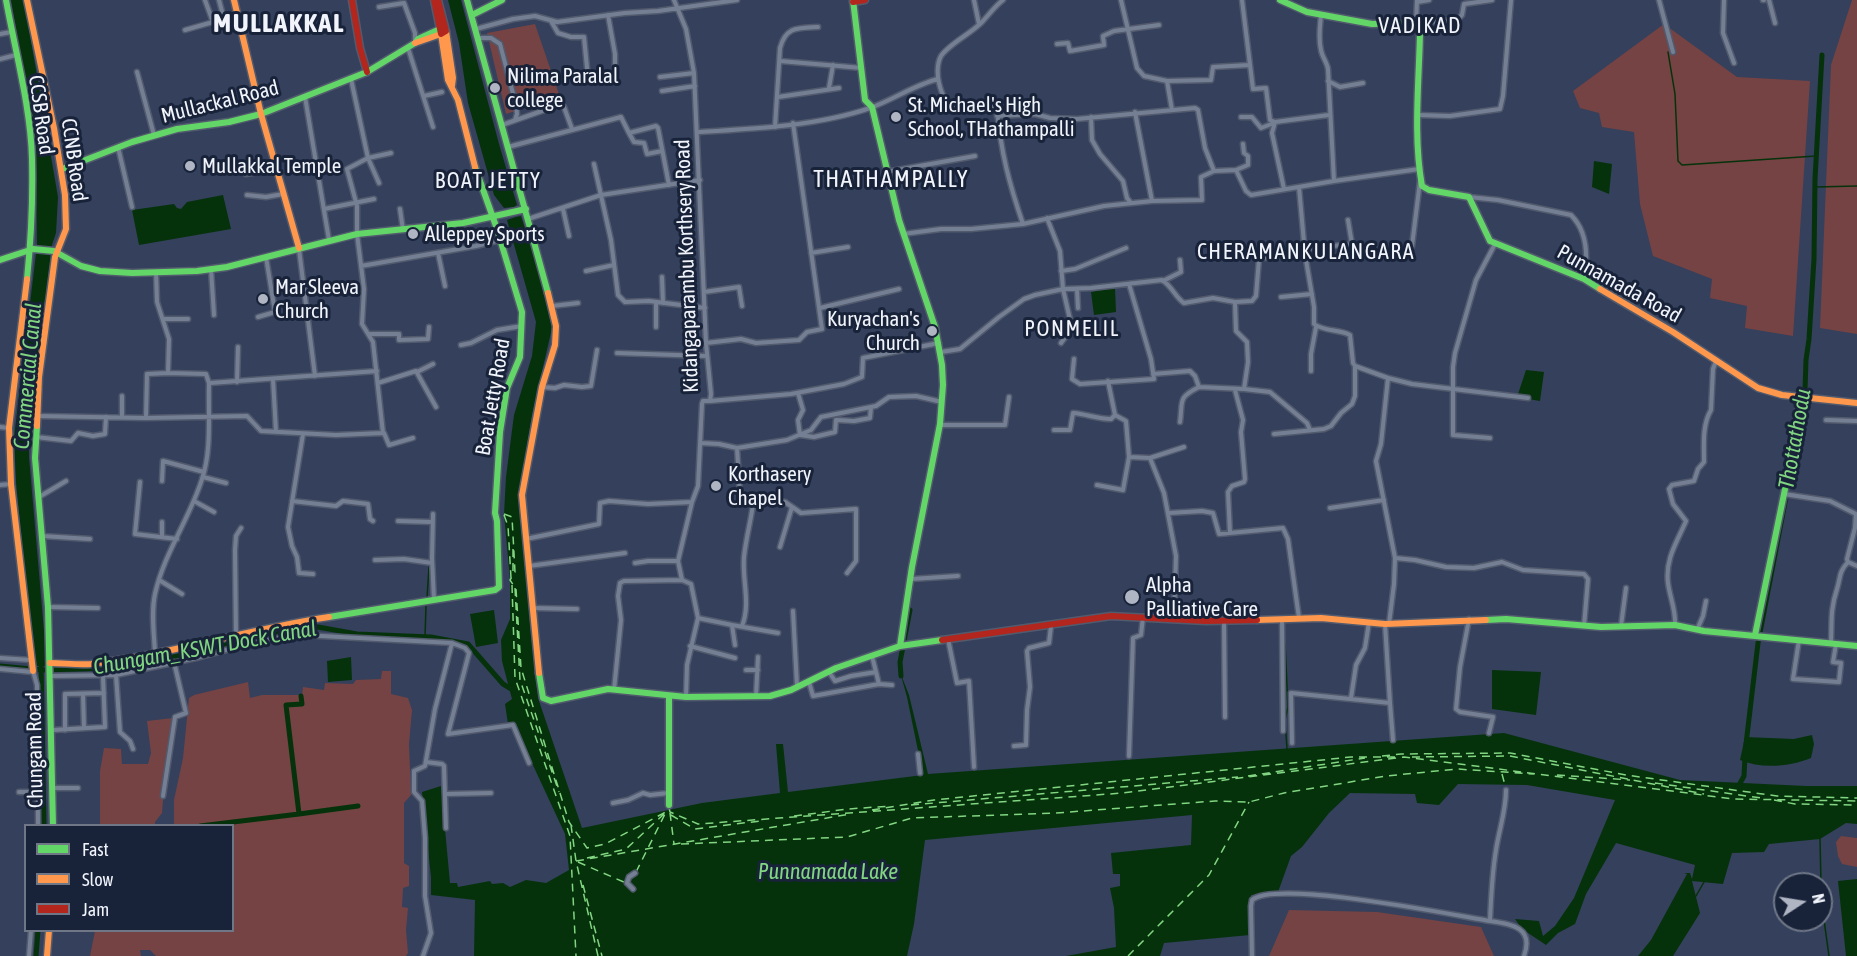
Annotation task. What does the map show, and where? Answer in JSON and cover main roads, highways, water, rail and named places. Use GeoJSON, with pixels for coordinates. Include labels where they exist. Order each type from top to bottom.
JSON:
{"type":"FeatureCollection","features":[{"type":"Feature","properties":{"kind":"main road","name":"CCSB Road"},"geometry":{"type":"LineString","coordinates":[[6,0],[31,139],[32,250],[9,428],[11,484],[32,667]]}},
{"type":"Feature","properties":{"kind":"main road","name":"CCNB Road"},"geometry":{"type":"LineString","coordinates":[[27,0],[62,169],[66,230],[56,252],[44,335],[36,437]]}},
{"type":"Feature","properties":{"kind":"main road"},"geometry":{"type":"LineString","coordinates":[[234,0],[261,114],[299,248]]}},
{"type":"Feature","properties":{"kind":"main road"},"geometry":{"type":"LineString","coordinates":[[352,0],[360,48],[367,72]]}},
{"type":"Feature","properties":{"kind":"main road","name":"Boat Jetty Road"},"geometry":{"type":"LineString","coordinates":[[50,670],[204,644],[276,625],[434,601],[495,590],[499,587],[495,513],[500,432],[507,388],[520,357],[522,312],[500,240],[479,184],[452,86],[453,78],[436,0]]}},
{"type":"Feature","properties":{"kind":"main road"},"geometry":{"type":"LineString","coordinates":[[467,0],[526,209],[556,326],[555,345],[542,387],[522,495],[541,697],[551,701],[602,690],[686,697],[756,696],[781,693],[829,672],[903,646],[1111,616],[1224,620],[1340,619],[1387,624],[1468,619],[1532,620],[1584,626],[1675,625],[1697,630],[1857,646]]}},
{"type":"Feature","properties":{"kind":"main road"},"geometry":{"type":"LineString","coordinates":[[472,15],[502,0]]}},
{"type":"Feature","properties":{"kind":"main road"},"geometry":{"type":"LineString","coordinates":[[865,0],[853,1],[863,68],[865,100],[872,107],[886,172],[903,234],[928,303],[941,352],[940,426],[913,561],[903,646]]}},
{"type":"Feature","properties":{"kind":"main road","name":"Punnamada Road"},"geometry":{"type":"LineString","coordinates":[[1280,0],[1296,9],[1372,24],[1416,23],[1420,33],[1418,116],[1420,181],[1422,186],[1429,190],[1469,197],[1488,237],[1495,244],[1536,258],[1584,279],[1673,332],[1758,388],[1782,395],[1857,403]]}},
{"type":"Feature","properties":{"kind":"main road","name":"Mullackal Road"},"geometry":{"type":"LineString","coordinates":[[62,169],[154,135],[261,114],[367,72],[415,43],[443,30]]}},
{"type":"Feature","properties":{"kind":"main road"},"geometry":{"type":"LineString","coordinates":[[0,260],[32,250],[56,252],[81,266],[100,271],[132,273],[211,269],[357,234],[463,223],[526,209]]}},
{"type":"Feature","properties":{"kind":"main road"},"geometry":{"type":"LineString","coordinates":[[1758,636],[1802,398]]}},
{"type":"Feature","properties":{"kind":"main road","name":"Chungam Road"},"geometry":{"type":"LineString","coordinates":[[36,437],[38,498],[48,607],[53,824]]}},
{"type":"Feature","properties":{"kind":"main road"},"geometry":{"type":"LineString","coordinates":[[669,696],[669,805]]}},
{"type":"Feature","properties":{"kind":"main road"},"geometry":{"type":"LineString","coordinates":[[47,956],[49,932]]}},
{"type":"Feature","properties":{"kind":"water"},"geometry":{"type":"Polygon","coordinates":[[[11,0],[24,0],[58,197],[56,233],[52,245],[29,430],[29,457],[47,666],[34,666],[16,482],[14,438],[37,245],[36,141],[11,0]]]}},
{"type":"Feature","properties":{"kind":"water"},"geometry":{"type":"Polygon","coordinates":[[[448,0],[461,0],[517,205],[514,207],[516,217],[513,207],[504,208],[494,195],[468,103],[459,43],[448,0]]]}},
{"type":"Feature","properties":{"kind":"water"},"geometry":{"type":"Polygon","coordinates":[[[1594,161],[1612,164],[1609,194],[1592,187],[1594,161]]]}},
{"type":"Feature","properties":{"kind":"water"},"geometry":{"type":"Polygon","coordinates":[[[223,195],[231,229],[139,245],[132,210],[174,204],[181,209],[187,202],[223,195]]]}},
{"type":"Feature","properties":{"kind":"water","name":"Punnamada Lake"},"geometry":{"type":"Polygon","coordinates":[[[521,216],[537,265],[552,328],[532,415],[519,495],[531,635],[538,698],[582,828],[702,803],[780,793],[776,744],[783,744],[788,792],[923,775],[900,672],[909,695],[928,774],[1504,733],[1680,780],[1857,786],[1857,824],[1846,823],[1820,839],[1769,844],[1764,852],[1732,853],[1723,884],[1692,881],[1700,913],[1673,956],[1638,956],[1651,940],[1687,874],[1684,873],[1690,873],[1692,879],[1695,865],[1616,843],[1586,894],[1575,924],[1558,933],[1546,945],[1522,929],[1515,919],[1539,921],[1543,936],[1555,926],[1574,898],[1615,800],[1527,785],[1458,784],[1439,805],[1417,803],[1415,794],[1350,793],[1329,813],[1302,847],[1291,856],[1278,892],[1251,895],[1250,935],[1164,943],[1160,956],[1066,956],[1116,947],[1114,908],[1110,888],[1120,886],[1120,874],[1113,874],[1111,853],[1191,845],[1192,815],[925,840],[914,924],[907,956],[474,956],[475,900],[431,895],[422,792],[441,786],[450,883],[457,883],[458,887],[490,881],[492,884],[503,883],[510,887],[526,880],[546,883],[569,870],[565,834],[518,733],[508,724],[505,704],[512,699],[502,661],[501,640],[510,619],[510,580],[504,514],[506,477],[514,415],[532,356],[536,322],[507,220],[521,216]]]}},
{"type":"Feature","properties":{"kind":"water"},"geometry":{"type":"Polygon","coordinates":[[[1115,288],[1116,312],[1094,315],[1091,292],[1115,288]]]}},
{"type":"Feature","properties":{"kind":"water"},"geometry":{"type":"Polygon","coordinates":[[[1526,370],[1544,372],[1540,401],[1517,397],[1526,370]]]}},
{"type":"Feature","properties":{"kind":"water"},"geometry":{"type":"Polygon","coordinates":[[[494,610],[498,643],[476,647],[470,614],[494,610]]]}},
{"type":"Feature","properties":{"kind":"water"},"geometry":{"type":"Polygon","coordinates":[[[351,657],[352,680],[328,682],[327,661],[351,657]]]}},
{"type":"Feature","properties":{"kind":"water"},"geometry":{"type":"Polygon","coordinates":[[[1492,670],[1541,672],[1536,715],[1492,709],[1492,670]]]}},
{"type":"Feature","properties":{"kind":"water"},"geometry":{"type":"Polygon","coordinates":[[[1812,735],[1814,744],[1811,758],[1784,765],[1766,766],[1740,760],[1745,737],[1794,739],[1812,735]]]}},
{"type":"Feature","properties":{"kind":"water"},"geometry":{"type":"Polygon","coordinates":[[[1857,879],[1857,956],[1846,956],[1838,881],[1857,879]]]}},
{"type":"Feature","properties":{"kind":"waterway"},"geometry":{"type":"LineString","coordinates":[[1668,52],[1675,94],[1678,161],[1682,165],[1816,156]]}},
{"type":"Feature","properties":{"kind":"waterway","name":"Thottathodu"},"geometry":{"type":"LineString","coordinates":[[1795,451],[1805,390],[1809,339],[1822,55]]}},
{"type":"Feature","properties":{"kind":"waterway"},"geometry":{"type":"LineString","coordinates":[[1815,187],[1857,186]]}},
{"type":"Feature","properties":{"kind":"waterway","name":"Thottathodu"},"geometry":{"type":"LineString","coordinates":[[1746,744],[1758,643],[1787,492]]}},
{"type":"Feature","properties":{"kind":"waterway"},"geometry":{"type":"LineString","coordinates":[[427,598],[429,567]]}},
{"type":"Feature","properties":{"kind":"waterway"},"geometry":{"type":"LineString","coordinates":[[425,637],[426,606]]}},
{"type":"Feature","properties":{"kind":"waterway"},"geometry":{"type":"LineString","coordinates":[[901,676],[900,662],[910,610]]}},
{"type":"Feature","properties":{"kind":"waterway","name":"Chungam_KSWT Dock Canal"},"geometry":{"type":"LineString","coordinates":[[0,666],[42,670],[115,668],[194,653],[269,633],[318,627],[357,634],[431,637],[468,644],[503,684],[513,690]]}},
{"type":"Feature","properties":{"kind":"waterway"},"geometry":{"type":"LineString","coordinates":[[1285,644],[1287,749]]}},
{"type":"Feature","properties":{"kind":"waterway","name":"Commercial Canal"},"geometry":{"type":"LineString","coordinates":[[41,660],[44,824]]}},
{"type":"Feature","properties":{"kind":"waterway"},"geometry":{"type":"LineString","coordinates":[[301,696],[302,704],[286,705],[299,814],[358,806]]}},
{"type":"Feature","properties":{"kind":"waterway","name":"Thottathodu"},"geometry":{"type":"LineString","coordinates":[[1738,787],[1744,776],[1745,756]]}},
{"type":"Feature","properties":{"kind":"waterway"},"geometry":{"type":"LineString","coordinates":[[216,824],[299,814]]}},
{"type":"Feature","properties":{"kind":"waterway"},"geometry":{"type":"LineString","coordinates":[[1820,839],[1821,872]]}},
{"type":"Feature","properties":{"kind":"waterway"},"geometry":{"type":"LineString","coordinates":[[1696,896],[1704,882]]}},
{"type":"Feature","properties":{"kind":"waterway","name":"Commercial Canal"},"geometry":{"type":"LineString","coordinates":[[36,956],[38,932]]}},
{"type":"Feature","properties":{"kind":"waterway"},"geometry":{"type":"LineString","coordinates":[[1826,932],[1829,956]]}},
{"type":"Feature","properties":{"kind":"place","name":"Nilima Paralal college"},"geometry":{"type":"Point","coordinates":[495,88]}},
{"type":"Feature","properties":{"kind":"place","name":"St. Michael's High School, THathampalli"},"geometry":{"type":"Point","coordinates":[896,117]}},
{"type":"Feature","properties":{"kind":"place","name":"Mullakkal Temple"},"geometry":{"type":"Point","coordinates":[190,166]}},
{"type":"Feature","properties":{"kind":"place","name":"Alleppey Sports"},"geometry":{"type":"Point","coordinates":[413,234]}},
{"type":"Feature","properties":{"kind":"place","name":"Mar Sleeva Church"},"geometry":{"type":"Point","coordinates":[263,299]}},
{"type":"Feature","properties":{"kind":"place","name":"Kuryachan's Church"},"geometry":{"type":"Point","coordinates":[932,331]}},
{"type":"Feature","properties":{"kind":"place","name":"Korthasery Chapel"},"geometry":{"type":"Point","coordinates":[716,486]}},
{"type":"Feature","properties":{"kind":"place","name":"Alpha Palliative Care"},"geometry":{"type":"Point","coordinates":[1132,597]}},
{"type":"Feature","properties":{"kind":"district","name":"MULLAKKAL"},"geometry":{"type":"Point","coordinates":[279,23]}},
{"type":"Feature","properties":{"kind":"district","name":"VADIKAD"},"geometry":{"type":"Point","coordinates":[1420,26]}},
{"type":"Feature","properties":{"kind":"district","name":"THATHAMPALLY"},"geometry":{"type":"Point","coordinates":[891,179]}},
{"type":"Feature","properties":{"kind":"district","name":"BOAT JETTY"},"geometry":{"type":"Point","coordinates":[488,181]}},
{"type":"Feature","properties":{"kind":"district","name":"CHERAMANKULANGARA"},"geometry":{"type":"Point","coordinates":[1306,252]}},
{"type":"Feature","properties":{"kind":"district","name":"PONMELIL"},"geometry":{"type":"Point","coordinates":[1072,329]}}]}
